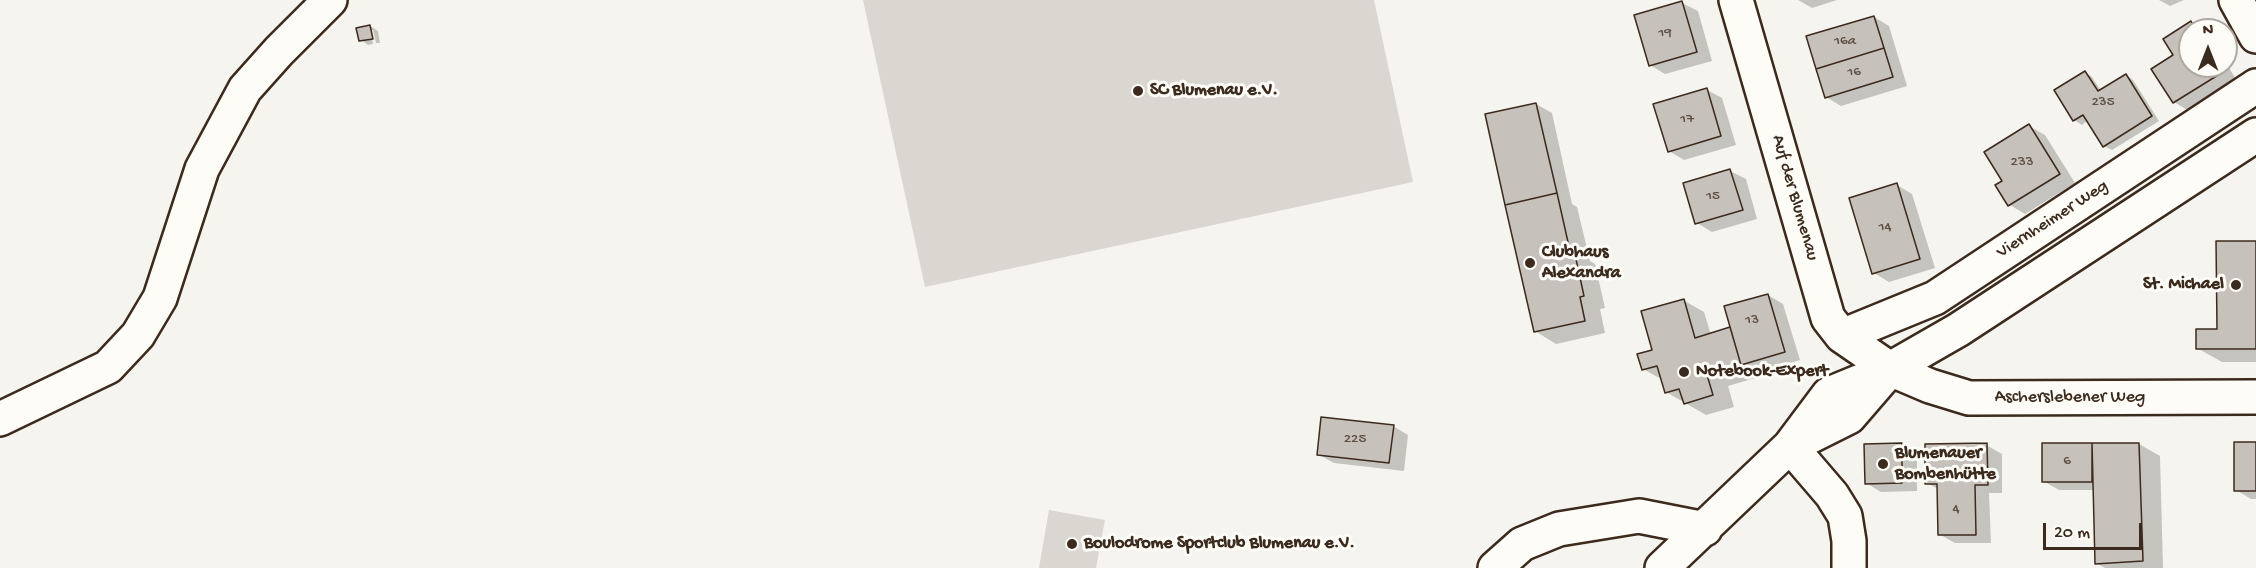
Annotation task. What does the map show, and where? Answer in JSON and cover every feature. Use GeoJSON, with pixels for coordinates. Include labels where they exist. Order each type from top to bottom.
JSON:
{"type":"FeatureCollection","features":[{"type":"Feature","properties":{"kind":"street"},"geometry":{"type":"LineString","coordinates":[[0,419],[108,367],[138,335],[160,297],[202,170],[245,89],[330,0]]}},
{"type":"Feature","properties":{"kind":"street","name":"Auf der Blumenau"},"geometry":{"type":"LineString","coordinates":[[1736,0],[1828,318],[1842,336],[1890,369]]}},
{"type":"Feature","properties":{"kind":"street"},"geometry":{"type":"LineString","coordinates":[[2236,0],[2256,36]]}},
{"type":"Feature","properties":{"kind":"street","name":"Viernheimer Weg"},"geometry":{"type":"LineString","coordinates":[[1842,336],[1935,297],[2256,86]]}},
{"type":"Feature","properties":{"kind":"street"},"geometry":{"type":"LineString","coordinates":[[1662,568],[1790,446],[1829,394],[1890,369],[1958,330],[2256,135]]}},
{"type":"Feature","properties":{"kind":"street","name":"Ascherslebener Weg"},"geometry":{"type":"LineString","coordinates":[[1890,369],[1930,386],[1970,398],[2256,397]]}},
{"type":"Feature","properties":{"kind":"street"},"geometry":{"type":"LineString","coordinates":[[1790,446],[1832,495],[1845,516],[1849,541],[1849,568]]}},
{"type":"Feature","properties":{"kind":"street"},"geometry":{"type":"LineString","coordinates":[[1495,568],[1522,544],[1544,533],[1559,529],[1639,516],[1705,529]]}},
{"type":"Feature","properties":{"kind":"shaded area","name":"SC Blumenau e.V."},"geometry":{"type":"Polygon","coordinates":[[[863,0],[1374,0],[1413,182],[925,287],[863,0]]]}},
{"type":"Feature","properties":{"kind":"shaded area","name":"Boulodrome Sportclub Blumenau e.V."},"geometry":{"type":"Polygon","coordinates":[[[1049,510],[1105,520],[1096,568],[1039,568],[1049,510]]]}},
{"type":"Feature","properties":{"kind":"building"},"geometry":{"type":"Polygon","coordinates":[[[1682,1],[1697,52],[1649,66],[1634,15],[1682,1]]]}},
{"type":"Feature","properties":{"kind":"building"},"geometry":{"type":"Polygon","coordinates":[[[1874,16],[1884,48],[1816,69],[1806,36],[1874,16]]]}},
{"type":"Feature","properties":{"kind":"building"},"geometry":{"type":"Polygon","coordinates":[[[370,25],[373,39],[359,41],[356,28],[370,25]]]}},
{"type":"Feature","properties":{"kind":"building"},"geometry":{"type":"Polygon","coordinates":[[[2178,29],[2178,78],[2213,78],[2173,103],[2151,69],[2173,55],[2163,39],[2178,29]]]}},
{"type":"Feature","properties":{"kind":"building"},"geometry":{"type":"Polygon","coordinates":[[[1884,48],[1893,77],[1825,98],[1816,69],[1884,48]]]}},
{"type":"Feature","properties":{"kind":"building"},"geometry":{"type":"Polygon","coordinates":[[[2085,71],[2098,91],[2126,74],[2152,116],[2103,147],[2083,115],[2073,121],[2054,90],[2085,71]]]}},
{"type":"Feature","properties":{"kind":"building"},"geometry":{"type":"Polygon","coordinates":[[[1707,88],[1721,136],[1668,152],[1653,104],[1707,88]]]}},
{"type":"Feature","properties":{"kind":"building"},"geometry":{"type":"Polygon","coordinates":[[[1536,103],[1557,193],[1505,205],[1485,114],[1536,103]]]}},
{"type":"Feature","properties":{"kind":"building"},"geometry":{"type":"Polygon","coordinates":[[[2029,124],[2060,174],[2008,206],[1995,185],[2002,181],[1984,152],[2029,124]]]}},
{"type":"Feature","properties":{"kind":"building"},"geometry":{"type":"Polygon","coordinates":[[[1730,169],[1743,210],[1695,224],[1683,183],[1730,169]]]}},
{"type":"Feature","properties":{"kind":"building"},"geometry":{"type":"Polygon","coordinates":[[[1897,183],[1920,259],[1872,274],[1849,198],[1897,183]]]}},
{"type":"Feature","properties":{"kind":"building"},"geometry":{"type":"Polygon","coordinates":[[[1557,193],[1570,251],[1574,250],[1584,296],[1580,297],[1585,321],[1534,332],[1505,205],[1557,193]]]}},
{"type":"Feature","properties":{"kind":"building","name":"St. Michael"},"geometry":{"type":"Polygon","coordinates":[[[2216,241],[2256,241],[2256,349],[2196,349],[2196,329],[2217,329],[2216,241]]]}},
{"type":"Feature","properties":{"kind":"building"},"geometry":{"type":"Polygon","coordinates":[[[1768,294],[1785,352],[1741,365],[1724,306],[1768,294]]]}},
{"type":"Feature","properties":{"kind":"building"},"geometry":{"type":"Polygon","coordinates":[[[1684,299],[1695,338],[1730,327],[1741,365],[1707,375],[1713,395],[1684,404],[1679,389],[1665,393],[1657,366],[1642,370],[1637,354],[1652,350],[1641,311],[1684,299]]]}},
{"type":"Feature","properties":{"kind":"building"},"geometry":{"type":"Polygon","coordinates":[[[1321,417],[1394,425],[1389,463],[1317,455],[1321,417]]]}},
{"type":"Feature","properties":{"kind":"building"},"geometry":{"type":"Polygon","coordinates":[[[2234,442],[2256,442],[2256,491],[2234,491],[2234,442]]]}},
{"type":"Feature","properties":{"kind":"building","name":"Blumenauer Bombenhütte"},"geometry":{"type":"Polygon","coordinates":[[[1902,443],[1902,483],[1865,484],[1864,444],[1902,443]]]}},
{"type":"Feature","properties":{"kind":"building"},"geometry":{"type":"Polygon","coordinates":[[[1987,443],[1988,485],[1975,485],[1976,535],[1938,535],[1937,484],[1925,484],[1925,444],[1987,443]]]}},
{"type":"Feature","properties":{"kind":"building"},"geometry":{"type":"Polygon","coordinates":[[[2042,443],[2092,443],[2092,482],[2042,482],[2042,443]]]}},
{"type":"Feature","properties":{"kind":"building"},"geometry":{"type":"Polygon","coordinates":[[[2092,443],[2139,443],[2143,561],[2095,564],[2092,443]]]}},
{"type":"Feature","properties":{"kind":"place","name":"SC Blumenau e.V."},"geometry":{"type":"Point","coordinates":[1138,91]}},
{"type":"Feature","properties":{"kind":"place","name":"Clubhaus Alexandra"},"geometry":{"type":"Point","coordinates":[1530,263]}},
{"type":"Feature","properties":{"kind":"place","name":"St. Michael"},"geometry":{"type":"Point","coordinates":[2236,285]}},
{"type":"Feature","properties":{"kind":"place","name":"Notebook-Expert"},"geometry":{"type":"Point","coordinates":[1684,372]}},
{"type":"Feature","properties":{"kind":"place","name":"Blumenauer Bombenhütte"},"geometry":{"type":"Point","coordinates":[1883,464]}},
{"type":"Feature","properties":{"kind":"place","name":"Boulodrome Sportclub Blumenau e.V."},"geometry":{"type":"Point","coordinates":[1072,544]}}]}
